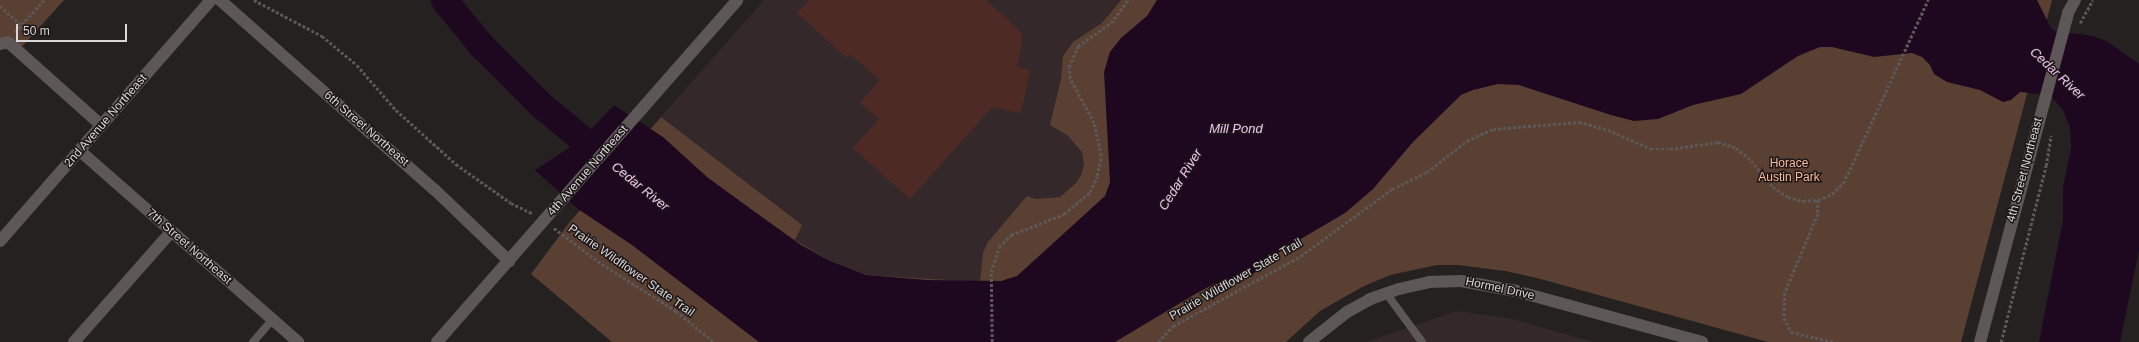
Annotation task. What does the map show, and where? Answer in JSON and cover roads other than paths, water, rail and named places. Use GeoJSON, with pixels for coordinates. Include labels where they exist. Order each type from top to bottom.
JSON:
{"type":"FeatureCollection","features":[{"type":"Feature","properties":{"kind":"street","name":"2nd Avenue Northeast"},"geometry":{"type":"LineString","coordinates":[[0,241],[211,0]]}},
{"type":"Feature","properties":{"kind":"street","name":"6th Street Northeast"},"geometry":{"type":"LineString","coordinates":[[220,0],[435,190],[509,261]]}},
{"type":"Feature","properties":{"kind":"street","name":"4th Avenue Northeast"},"geometry":{"type":"LineString","coordinates":[[437,342],[737,0]]}},
{"type":"Feature","properties":{"kind":"street"},"geometry":{"type":"LineString","coordinates":[[2068,13],[2069,0]]}},
{"type":"Feature","properties":{"kind":"street","name":"4th Street Northeast"},"geometry":{"type":"LineString","coordinates":[[1980,342],[2068,13],[2075,0]]}},
{"type":"Feature","properties":{"kind":"street"},"geometry":{"type":"LineString","coordinates":[[4,43],[102,125]]}},
{"type":"Feature","properties":{"kind":"street","name":"7th Street Northeast"},"geometry":{"type":"LineString","coordinates":[[80,151],[298,342]]}},
{"type":"Feature","properties":{"kind":"street"},"geometry":{"type":"LineString","coordinates":[[74,342],[171,232]]}},
{"type":"Feature","properties":{"kind":"street","name":"Hormel Drive"},"geometry":{"type":"LineString","coordinates":[[1309,342],[1347,312],[1386,294],[1430,282],[1461,281],[1489,284],[1702,342]]}},
{"type":"Feature","properties":{"kind":"lane"},"geometry":{"type":"LineString","coordinates":[[1386,294],[1422,342]]}},
{"type":"Feature","properties":{"kind":"lane"},"geometry":{"type":"LineString","coordinates":[[252,342],[272,320]]}},
{"type":"Feature","properties":{"kind":"water","name":"Mill Pond"},"geometry":{"type":"Polygon","coordinates":[[[1157,0],[2037,0],[2051,28],[2057,32],[2087,35],[2105,40],[2139,64],[2139,250],[2120,342],[2039,342],[2063,220],[2063,188],[2071,148],[2070,127],[2063,110],[2050,95],[2020,92],[2011,100],[2003,102],[1980,90],[1947,82],[1934,74],[1930,65],[1922,57],[1912,53],[1874,57],[1832,47],[1820,47],[1798,56],[1741,94],[1693,105],[1658,119],[1634,121],[1519,85],[1498,84],[1473,90],[1461,95],[1413,142],[1373,189],[1345,213],[1282,250],[1258,271],[1239,281],[1214,284],[1115,342],[759,342],[632,245],[578,209],[535,170],[581,140],[614,105],[663,137],[707,177],[744,204],[801,245],[830,261],[866,275],[927,280],[1001,281],[1017,276],[1105,196],[1110,182],[1104,72],[1110,52],[1121,38],[1147,16],[1157,0]]]}},
{"type":"Feature","properties":{"kind":"waterway","name":"Cedar River"},"geometry":{"type":"LineString","coordinates":[[444,0],[481,45],[541,105],[610,162]]}},
{"type":"Feature","properties":{"kind":"park label","name":"Horace Austin Park"},"geometry":{"type":"Point","coordinates":[1789,171]}}]}
